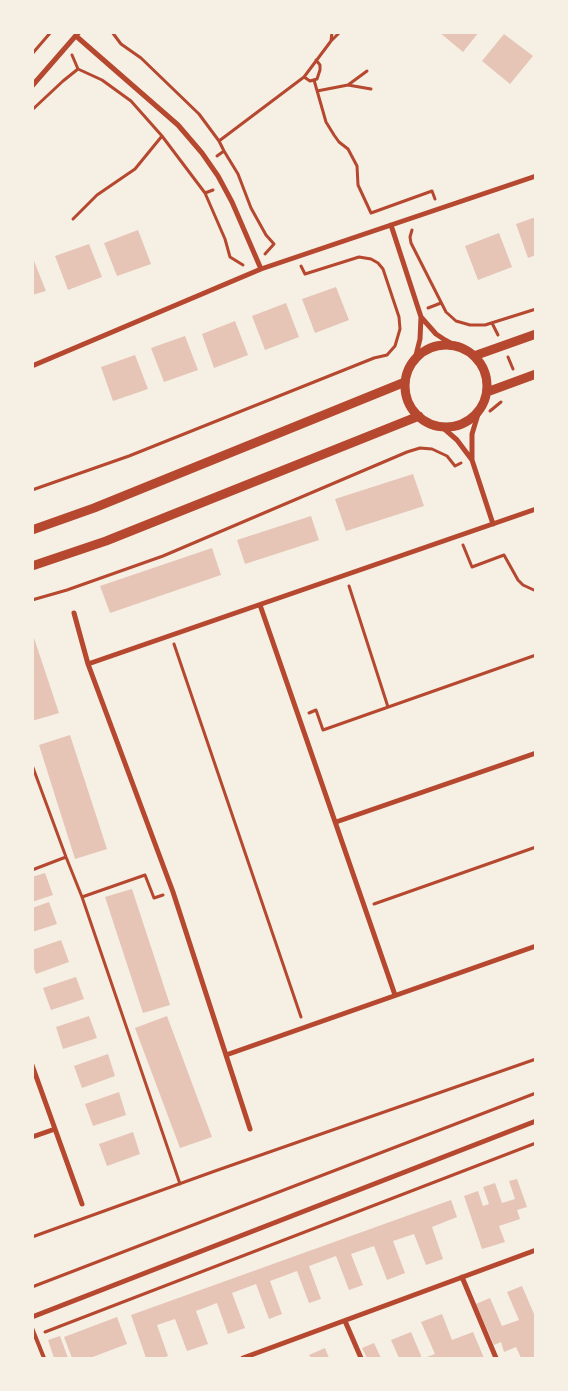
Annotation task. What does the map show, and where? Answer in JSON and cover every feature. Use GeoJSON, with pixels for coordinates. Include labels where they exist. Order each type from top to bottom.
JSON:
{"type":"FeatureCollection","features":[{"type":"Feature","properties":{"kind":"street"},"geometry":{"type":"LineString","coordinates":[[32,86],[78,34],[178,125],[208,162],[232,202],[261,269]]}},
{"type":"Feature","properties":{"kind":"street"},"geometry":{"type":"LineString","coordinates":[[32,366],[261,269],[536,176]]}},
{"type":"Feature","properties":{"kind":"street"},"geometry":{"type":"LineString","coordinates":[[392,225],[421,317],[420,338],[415,359]]}},
{"type":"Feature","properties":{"kind":"street"},"geometry":{"type":"LineString","coordinates":[[421,317],[436,334],[444,340],[465,349],[483,366],[487,379],[487,392],[483,412],[472,434],[472,460]]}},
{"type":"Feature","properties":{"kind":"street"},"geometry":{"type":"LineString","coordinates":[[474,356],[536,334]]}},
{"type":"Feature","properties":{"kind":"street"},"geometry":{"type":"LineString","coordinates":[[454,345],[433,347],[415,359],[408,370],[406,382],[408,400],[419,416],[429,423],[441,426],[455,426],[483,412]]}},
{"type":"Feature","properties":{"kind":"street"},"geometry":{"type":"LineString","coordinates":[[487,392],[536,374]]}},
{"type":"Feature","properties":{"kind":"street"},"geometry":{"type":"LineString","coordinates":[[32,530],[94,508],[406,382]]}},
{"type":"Feature","properties":{"kind":"street"},"geometry":{"type":"LineString","coordinates":[[32,566],[106,541],[419,416]]}},
{"type":"Feature","properties":{"kind":"street"},"geometry":{"type":"LineString","coordinates":[[441,426],[457,440],[472,460],[494,524]]}},
{"type":"Feature","properties":{"kind":"street"},"geometry":{"type":"LineString","coordinates":[[88,664],[536,509]]}},
{"type":"Feature","properties":{"kind":"street"},"geometry":{"type":"LineString","coordinates":[[260,604],[395,995]]}},
{"type":"Feature","properties":{"kind":"street"},"geometry":{"type":"LineString","coordinates":[[74,613],[88,664],[173,892],[250,1130]]}},
{"type":"Feature","properties":{"kind":"street"},"geometry":{"type":"LineString","coordinates":[[336,822],[536,752]]}},
{"type":"Feature","properties":{"kind":"street"},"geometry":{"type":"LineString","coordinates":[[226,1054],[536,946]]}},
{"type":"Feature","properties":{"kind":"street"},"geometry":{"type":"LineString","coordinates":[[32,1065],[82,1204]]}},
{"type":"Feature","properties":{"kind":"street"},"geometry":{"type":"LineString","coordinates":[[32,1317],[536,1121]]}},
{"type":"Feature","properties":{"kind":"street"},"geometry":{"type":"LineString","coordinates":[[32,1137],[55,1129]]}},
{"type":"Feature","properties":{"kind":"street"},"geometry":{"type":"LineString","coordinates":[[243,1358],[536,1250]]}},
{"type":"Feature","properties":{"kind":"street"},"geometry":{"type":"LineString","coordinates":[[462,1277],[496,1358]]}},
{"type":"Feature","properties":{"kind":"street"},"geometry":{"type":"LineString","coordinates":[[345,1321],[361,1358]]}},
{"type":"Feature","properties":{"kind":"lane"},"geometry":{"type":"LineString","coordinates":[[32,1328],[44,1358]]}},
{"type":"Feature","properties":{"kind":"path"},"geometry":{"type":"LineString","coordinates":[[32,54],[51,32]]}},
{"type":"Feature","properties":{"kind":"path"},"geometry":{"type":"LineString","coordinates":[[112,32],[121,44],[141,58],[199,114],[219,140],[238,174],[251,208],[274,244],[258,262]]}},
{"type":"Feature","properties":{"kind":"path"},"geometry":{"type":"LineString","coordinates":[[331,41],[332,32]]}},
{"type":"Feature","properties":{"kind":"path"},"geometry":{"type":"LineString","coordinates":[[219,140],[304,77],[340,32]]}},
{"type":"Feature","properties":{"kind":"path"},"geometry":{"type":"LineString","coordinates":[[68,46],[78,69],[102,80],[131,101],[162,136],[205,193],[225,239],[230,257],[254,272]]}},
{"type":"Feature","properties":{"kind":"path"},"geometry":{"type":"LineString","coordinates":[[304,77],[310,81],[317,78],[320,70],[319,62],[316,60]]}},
{"type":"Feature","properties":{"kind":"path"},"geometry":{"type":"LineString","coordinates":[[32,110],[78,69]]}},
{"type":"Feature","properties":{"kind":"path"},"geometry":{"type":"LineString","coordinates":[[348,85],[367,71]]}},
{"type":"Feature","properties":{"kind":"path"},"geometry":{"type":"LineString","coordinates":[[317,91],[348,85],[371,89]]}},
{"type":"Feature","properties":{"kind":"path"},"geometry":{"type":"LineString","coordinates":[[73,219],[98,195],[135,169],[162,136]]}},
{"type":"Feature","properties":{"kind":"path"},"geometry":{"type":"LineString","coordinates":[[208,162],[224,151]]}},
{"type":"Feature","properties":{"kind":"path"},"geometry":{"type":"LineString","coordinates":[[205,193],[223,186]]}},
{"type":"Feature","properties":{"kind":"path"},"geometry":{"type":"LineString","coordinates":[[32,490],[129,456],[374,358],[387,355],[395,346],[400,329],[399,317],[383,269],[378,263],[371,259],[359,257],[305,274],[297,256]]}},
{"type":"Feature","properties":{"kind":"path"},"geometry":{"type":"LineString","coordinates":[[483,412],[505,399]]}},
{"type":"Feature","properties":{"kind":"path"},"geometry":{"type":"LineString","coordinates":[[32,600],[67,590],[163,556],[407,452],[420,448],[432,449],[447,456],[455,466],[472,460]]}},
{"type":"Feature","properties":{"kind":"path"},"geometry":{"type":"LineString","coordinates":[[460,535],[472,567],[504,555],[518,580],[523,585],[536,591]]}},
{"type":"Feature","properties":{"kind":"path"},"geometry":{"type":"LineString","coordinates":[[345,575],[388,707]]}},
{"type":"Feature","properties":{"kind":"path"},"geometry":{"type":"LineString","coordinates":[[171,636],[304,1027]]}},
{"type":"Feature","properties":{"kind":"path"},"geometry":{"type":"LineString","coordinates":[[299,716],[316,710],[323,730],[536,655]]}},
{"type":"Feature","properties":{"kind":"path"},"geometry":{"type":"LineString","coordinates":[[32,765],[82,897],[180,1184]]}},
{"type":"Feature","properties":{"kind":"path"},"geometry":{"type":"LineString","coordinates":[[365,908],[536,846]]}},
{"type":"Feature","properties":{"kind":"path"},"geometry":{"type":"LineString","coordinates":[[32,870],[66,857]]}},
{"type":"Feature","properties":{"kind":"path"},"geometry":{"type":"LineString","coordinates":[[82,897],[145,876],[154,898],[173,892]]}},
{"type":"Feature","properties":{"kind":"path"},"geometry":{"type":"LineString","coordinates":[[32,1237],[536,1059]]}},
{"type":"Feature","properties":{"kind":"path"},"geometry":{"type":"LineString","coordinates":[[32,1287],[536,1093]]}},
{"type":"Feature","properties":{"kind":"path"},"geometry":{"type":"LineString","coordinates":[[35,1335],[536,1143]]}},
{"type":"Feature","properties":{"kind":"building"},"geometry":{"type":"Polygon","coordinates":[[[439,32],[479,32],[463,52],[439,32]]]}},
{"type":"Feature","properties":{"kind":"building"},"geometry":{"type":"Polygon","coordinates":[[[504,34],[533,56],[510,84],[482,61],[504,34]]]}},
{"type":"Feature","properties":{"kind":"building"},"geometry":{"type":"Polygon","coordinates":[[[536,217],[536,255],[528,258],[516,224],[536,217]]]}},
{"type":"Feature","properties":{"kind":"building"},"geometry":{"type":"Polygon","coordinates":[[[138,230],[151,264],[117,276],[104,243],[138,230]]]}},
{"type":"Feature","properties":{"kind":"building"},"geometry":{"type":"Polygon","coordinates":[[[499,233],[512,267],[478,280],[465,246],[499,233]]]}},
{"type":"Feature","properties":{"kind":"building"},"geometry":{"type":"Polygon","coordinates":[[[89,244],[102,277],[68,290],[55,256],[89,244]]]}},
{"type":"Feature","properties":{"kind":"building"},"geometry":{"type":"Polygon","coordinates":[[[32,256],[46,291],[32,295],[32,256]]]}},
{"type":"Feature","properties":{"kind":"building"},"geometry":{"type":"Polygon","coordinates":[[[336,287],[349,320],[315,333],[302,299],[336,287]]]}},
{"type":"Feature","properties":{"kind":"building"},"geometry":{"type":"Polygon","coordinates":[[[286,303],[299,337],[265,350],[252,316],[286,303]]]}},
{"type":"Feature","properties":{"kind":"building"},"geometry":{"type":"Polygon","coordinates":[[[235,321],[248,355],[214,368],[202,334],[235,321]]]}},
{"type":"Feature","properties":{"kind":"building"},"geometry":{"type":"Polygon","coordinates":[[[185,336],[198,370],[164,382],[151,348],[185,336]]]}},
{"type":"Feature","properties":{"kind":"building"},"geometry":{"type":"Polygon","coordinates":[[[135,355],[148,389],[113,401],[101,367],[135,355]]]}},
{"type":"Feature","properties":{"kind":"building"},"geometry":{"type":"Polygon","coordinates":[[[413,474],[424,506],[346,531],[335,499],[413,474]]]}},
{"type":"Feature","properties":{"kind":"building"},"geometry":{"type":"Polygon","coordinates":[[[311,516],[319,540],[245,564],[237,540],[311,516]]]}},
{"type":"Feature","properties":{"kind":"building"},"geometry":{"type":"Polygon","coordinates":[[[212,548],[221,575],[110,613],[100,586],[212,548]]]}},
{"type":"Feature","properties":{"kind":"building"},"geometry":{"type":"Polygon","coordinates":[[[32,632],[59,713],[32,721],[32,632]]]}},
{"type":"Feature","properties":{"kind":"building"},"geometry":{"type":"Polygon","coordinates":[[[70,735],[107,849],[75,859],[39,745],[70,735]]]}},
{"type":"Feature","properties":{"kind":"building"},"geometry":{"type":"Polygon","coordinates":[[[45,873],[53,895],[32,902],[32,877],[45,873]]]}},
{"type":"Feature","properties":{"kind":"building"},"geometry":{"type":"Polygon","coordinates":[[[132,889],[170,1005],[143,1013],[105,897],[132,889]]]}},
{"type":"Feature","properties":{"kind":"building"},"geometry":{"type":"Polygon","coordinates":[[[49,902],[57,924],[32,932],[32,908],[49,902]]]}},
{"type":"Feature","properties":{"kind":"building"},"geometry":{"type":"Polygon","coordinates":[[[61,940],[69,962],[36,974],[32,964],[32,950],[61,940]]]}},
{"type":"Feature","properties":{"kind":"building"},"geometry":{"type":"Polygon","coordinates":[[[76,977],[84,999],[51,1010],[43,988],[76,977]]]}},
{"type":"Feature","properties":{"kind":"building"},"geometry":{"type":"Polygon","coordinates":[[[89,1016],[97,1038],[63,1049],[56,1027],[89,1016]]]}},
{"type":"Feature","properties":{"kind":"building"},"geometry":{"type":"Polygon","coordinates":[[[167,1016],[212,1137],[180,1148],[135,1028],[167,1016]]]}},
{"type":"Feature","properties":{"kind":"building"},"geometry":{"type":"Polygon","coordinates":[[[108,1054],[115,1076],[82,1088],[74,1066],[108,1054]]]}},
{"type":"Feature","properties":{"kind":"building"},"geometry":{"type":"Polygon","coordinates":[[[119,1092],[126,1115],[93,1126],[85,1104],[119,1092]]]}},
{"type":"Feature","properties":{"kind":"building"},"geometry":{"type":"Polygon","coordinates":[[[133,1132],[140,1154],[107,1166],[99,1144],[133,1132]]]}},
{"type":"Feature","properties":{"kind":"building"},"geometry":{"type":"Polygon","coordinates":[[[517,1179],[527,1207],[517,1210],[520,1219],[499,1226],[505,1242],[482,1249],[464,1196],[478,1191],[483,1206],[489,1204],[483,1187],[495,1183],[502,1203],[515,1199],[509,1181],[517,1179]]]}},
{"type":"Feature","properties":{"kind":"building"},"geometry":{"type":"Polygon","coordinates":[[[451,1200],[457,1217],[432,1227],[443,1259],[426,1265],[414,1234],[393,1241],[405,1273],[387,1280],[374,1246],[351,1254],[363,1285],[349,1290],[336,1256],[309,1266],[321,1299],[309,1303],[297,1271],[270,1281],[282,1314],[269,1319],[256,1284],[232,1293],[245,1328],[228,1334],[217,1303],[196,1311],[208,1344],[187,1351],[175,1319],[157,1325],[168,1356],[146,1358],[131,1315],[451,1200]]]}},
{"type":"Feature","properties":{"kind":"building"},"geometry":{"type":"Polygon","coordinates":[[[522,1286],[534,1314],[536,1313],[536,1358],[521,1358],[516,1347],[504,1352],[501,1342],[494,1345],[476,1304],[490,1298],[502,1326],[519,1320],[507,1292],[522,1286]]]}},
{"type":"Feature","properties":{"kind":"building"},"geometry":{"type":"Polygon","coordinates":[[[442,1314],[452,1340],[473,1332],[484,1358],[424,1358],[435,1354],[421,1322],[442,1314]]]}},
{"type":"Feature","properties":{"kind":"building"},"geometry":{"type":"Polygon","coordinates":[[[117,1317],[127,1344],[90,1358],[72,1358],[64,1337],[117,1317]]]}},
{"type":"Feature","properties":{"kind":"building"},"geometry":{"type":"Polygon","coordinates":[[[411,1332],[422,1358],[399,1358],[391,1340],[411,1332]]]}},
{"type":"Feature","properties":{"kind":"building"},"geometry":{"type":"Polygon","coordinates":[[[60,1336],[68,1358],[54,1358],[48,1340],[60,1336]]]}},
{"type":"Feature","properties":{"kind":"building"},"geometry":{"type":"Polygon","coordinates":[[[374,1343],[381,1358],[367,1358],[362,1348],[374,1343]]]}},
{"type":"Feature","properties":{"kind":"building"},"geometry":{"type":"Polygon","coordinates":[[[325,1348],[329,1358],[311,1358],[309,1355],[325,1348]]]}}]}
